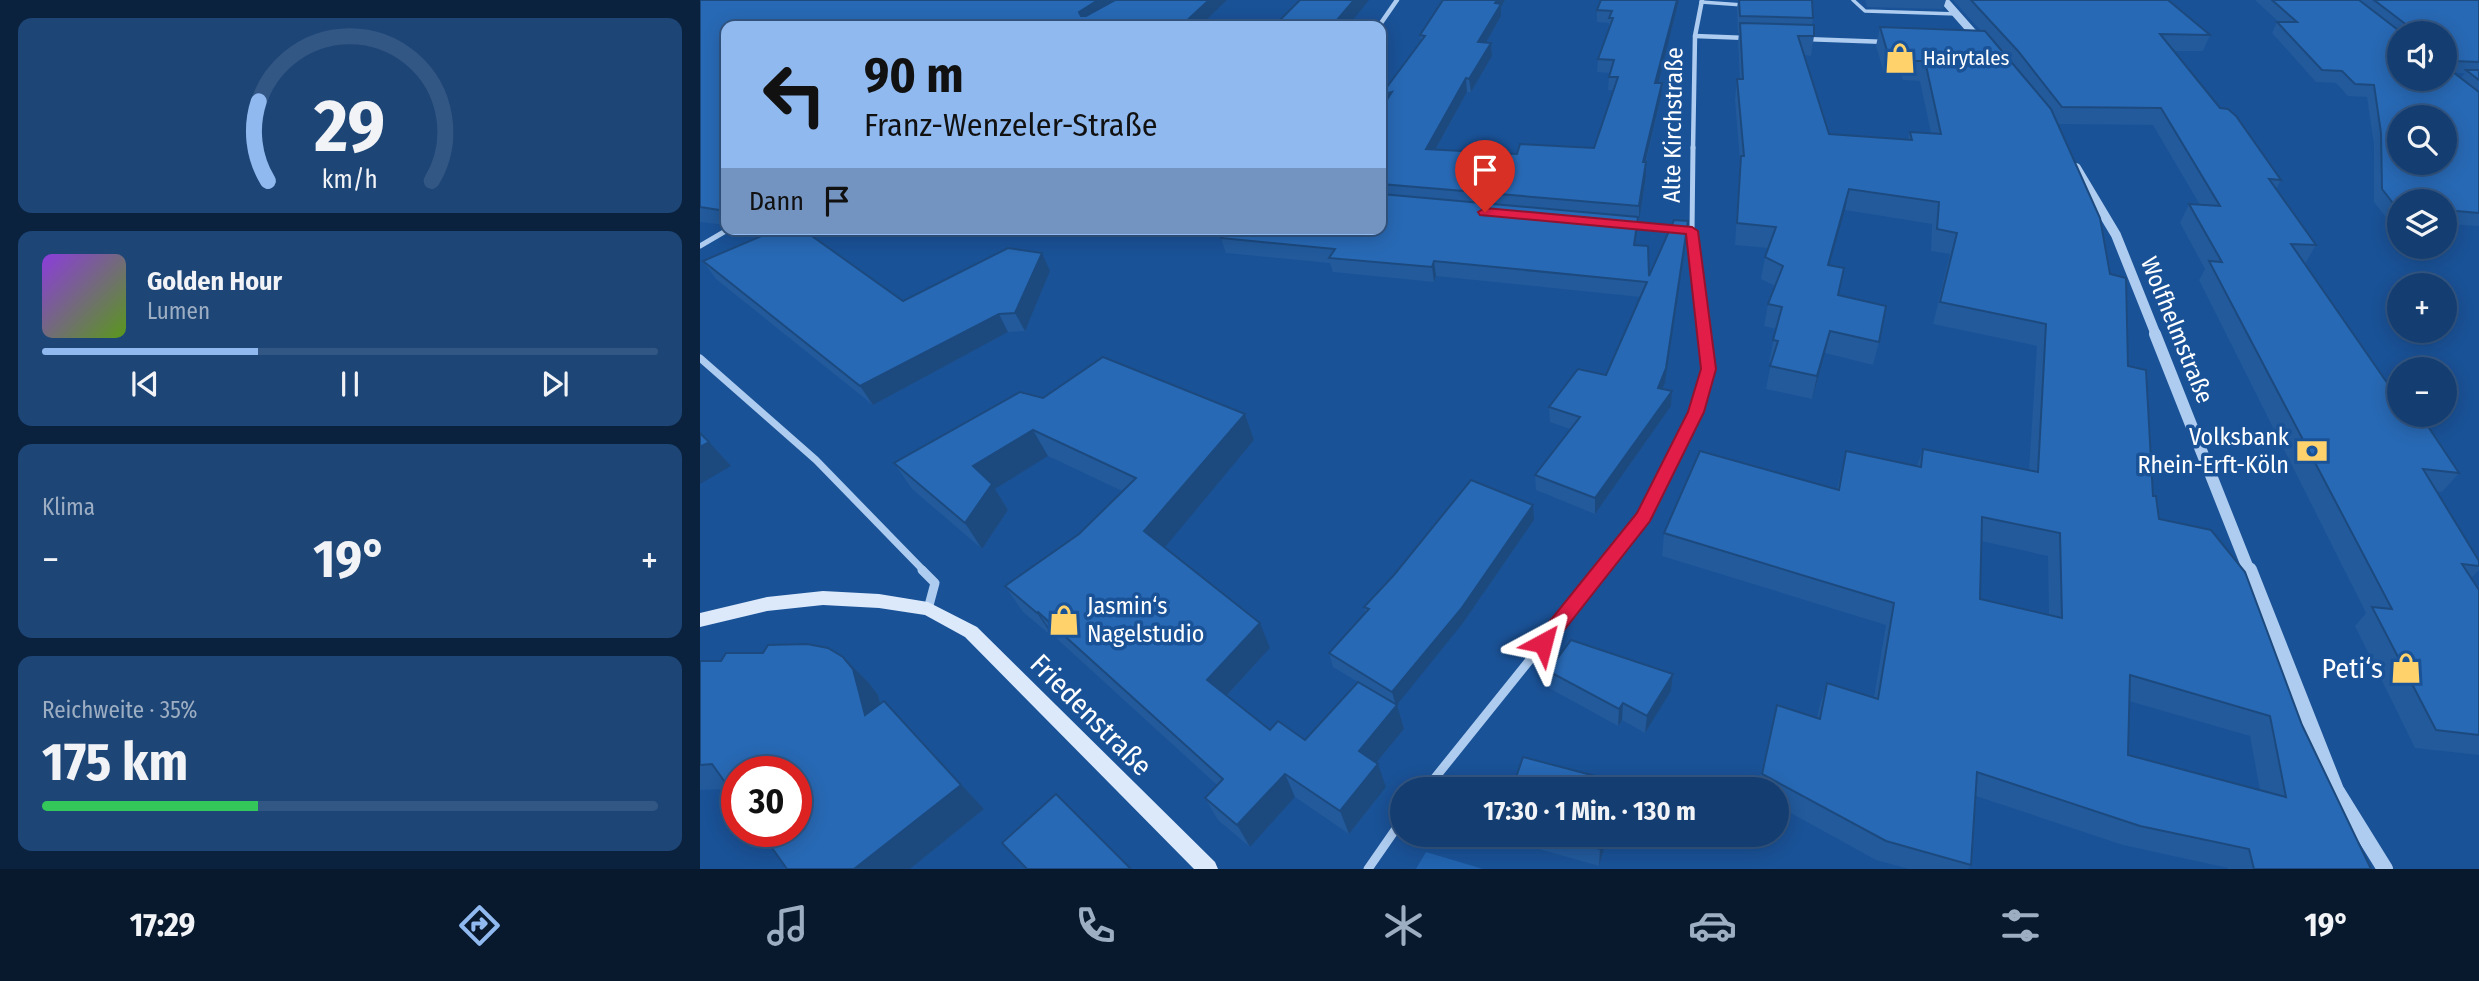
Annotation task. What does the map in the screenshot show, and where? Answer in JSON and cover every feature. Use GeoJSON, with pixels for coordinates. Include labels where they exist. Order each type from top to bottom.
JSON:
{"type":"FeatureCollection","features":[{"type":"Feature","properties":{"kind":"main road","name":"Friedenstraße"},"geometry":{"type":"LineString","coordinates":[[700,620],[767,604],[823,598],[879,601],[928,609],[971,632],[1208,869]]}},
{"type":"Feature","properties":{"kind":"street"},"geometry":{"type":"LineString","coordinates":[[1382,21],[1397,0]]}},
{"type":"Feature","properties":{"kind":"street"},"geometry":{"type":"LineString","coordinates":[[1944,0],[1987,49]]}},
{"type":"Feature","properties":{"kind":"street","name":"Alte Kirchstraße"},"geometry":{"type":"LineString","coordinates":[[1436,777],[1644,517],[1696,412],[1708,369],[1692,231],[1695,36],[1701,1]]}},
{"type":"Feature","properties":{"kind":"street"},"geometry":{"type":"LineString","coordinates":[[1695,36],[1750,38]]}},
{"type":"Feature","properties":{"kind":"street"},"geometry":{"type":"LineString","coordinates":[[1792,39],[1888,42]]}},
{"type":"Feature","properties":{"kind":"street"},"geometry":{"type":"LineString","coordinates":[[1971,45],[1987,49]]}},
{"type":"Feature","properties":{"kind":"street","name":"Wolfhelmstraße"},"geometry":{"type":"LineString","coordinates":[[2067,154],[2116,235],[2336,790],[2385,869]]}},
{"type":"Feature","properties":{"kind":"street"},"geometry":{"type":"LineString","coordinates":[[1624,225],[1692,231]]}},
{"type":"Feature","properties":{"kind":"street"},"geometry":{"type":"LineString","coordinates":[[700,246],[721,234]]}},
{"type":"Feature","properties":{"kind":"street"},"geometry":{"type":"LineString","coordinates":[[700,358],[816,460],[935,583],[928,609]]}},
{"type":"Feature","properties":{"kind":"street"},"geometry":{"type":"LineString","coordinates":[[1368,869],[1390,837]]}},
{"type":"Feature","properties":{"kind":"lane"},"geometry":{"type":"LineString","coordinates":[[1853,0],[1865,11],[1957,14]]}},
{"type":"Feature","properties":{"kind":"lane"},"geometry":{"type":"LineString","coordinates":[[1701,1],[1754,5]]}},
{"type":"Feature","properties":{"kind":"shaded area"},"geometry":{"type":"Polygon","coordinates":[[[1426,852],[1483,869],[1416,869],[1426,852]]]}},
{"type":"Feature","properties":{"kind":"building"},"geometry":{"type":"Polygon","coordinates":[[[700,0],[1098,0],[1079,12],[1081,16],[1086,16],[1115,0],[1209,0],[1186,21],[721,21],[721,210],[700,207],[700,0]]]}},
{"type":"Feature","properties":{"kind":"building"},"geometry":{"type":"Polygon","coordinates":[[[1300,0],[1354,0],[1336,21],[1279,21],[1300,0]]]}},
{"type":"Feature","properties":{"kind":"building"},"geometry":{"type":"Polygon","coordinates":[[[1443,0],[1497,0],[1495,3],[1501,4],[1478,42],[1491,43],[1469,79],[1466,78],[1426,149],[1517,154],[1520,144],[1594,148],[1618,77],[1609,77],[1614,60],[1598,59],[1613,18],[1609,18],[1612,11],[1597,10],[1601,0],[1677,0],[1655,83],[1662,83],[1643,162],[1646,162],[1639,206],[1386,184],[1386,101],[1392,92],[1386,94],[1386,88],[1425,36],[1420,35],[1443,0]]]}},
{"type":"Feature","properties":{"kind":"building"},"geometry":{"type":"Polygon","coordinates":[[[1739,0],[1812,0],[1813,18],[1740,16],[1739,0]]]}},
{"type":"Feature","properties":{"kind":"building"},"geometry":{"type":"Polygon","coordinates":[[[1971,0],[2168,0],[2210,35],[2160,34],[2220,108],[2228,109],[2236,116],[2281,180],[2269,179],[2316,245],[2291,244],[2387,383],[2387,427],[2428,427],[2459,473],[2423,469],[2479,561],[2479,566],[2462,564],[2479,590],[2479,735],[2436,730],[2372,607],[2392,609],[2209,261],[2222,262],[2189,204],[2220,206],[2161,108],[2062,107],[2018,51],[1971,0]]]}},
{"type":"Feature","properties":{"kind":"building"},"geometry":{"type":"Polygon","coordinates":[[[2272,0],[2359,0],[2387,21],[2387,91],[2457,91],[2457,75],[2479,92],[2479,213],[2457,211],[2457,189],[2387,189],[2387,195],[2382,189],[2381,133],[2374,85],[2355,84],[2342,71],[2322,70],[2277,22],[2297,22],[2272,0]]]}},
{"type":"Feature","properties":{"kind":"building"},"geometry":{"type":"Polygon","coordinates":[[[2374,0],[2479,0],[2479,62],[2457,61],[2457,21],[2401,21],[2374,0]]]}},
{"type":"Feature","properties":{"kind":"building"},"geometry":{"type":"Polygon","coordinates":[[[1740,23],[1814,25],[1814,36],[1798,36],[1829,134],[1912,140],[1910,132],[1941,134],[1925,61],[1907,61],[1905,54],[1888,54],[1880,27],[1985,31],[2051,109],[2100,218],[2110,274],[2126,278],[2128,366],[2146,370],[2153,496],[2156,496],[2159,519],[2211,530],[2245,572],[2302,725],[2371,869],[2254,869],[2249,849],[2140,826],[1977,772],[1971,865],[1886,841],[1789,789],[1789,777],[1768,777],[1762,774],[1777,705],[1820,719],[1827,683],[1878,699],[1894,603],[1664,533],[1700,451],[1839,490],[1846,451],[1921,467],[1923,449],[2038,472],[2046,324],[1940,302],[1957,233],[1937,229],[1939,202],[1849,189],[1828,265],[1844,268],[1838,295],[1886,306],[1879,342],[1830,331],[1817,376],[1770,366],[1778,341],[1773,340],[1782,307],[1768,304],[1783,266],[1765,257],[1776,227],[1737,223],[1741,156],[1744,156],[1737,79],[1743,79],[1740,23]],[[1982,517],[1980,599],[2062,618],[2060,533],[1982,517]],[[2130,675],[2128,755],[2286,797],[2270,716],[2130,675]]]}},
{"type":"Feature","properties":{"kind":"building"},"geometry":{"type":"Polygon","coordinates":[[[2466,70],[2479,70],[2479,80],[2466,70]]]}},
{"type":"Feature","properties":{"kind":"building"},"geometry":{"type":"Polygon","coordinates":[[[1386,194],[1638,217],[1634,245],[1648,246],[1649,276],[1674,220],[1688,221],[1666,368],[1658,388],[1672,391],[1595,498],[1535,475],[1580,417],[1549,407],[1578,369],[1606,375],[1647,282],[1434,261],[1432,267],[1329,258],[1335,249],[1221,238],[1223,235],[1386,235],[1386,194]]]}},
{"type":"Feature","properties":{"kind":"building"},"geometry":{"type":"Polygon","coordinates":[[[764,235],[810,235],[903,301],[1008,248],[1042,253],[1015,313],[999,314],[860,386],[703,261],[764,235]]]}},
{"type":"Feature","properties":{"kind":"building"},"geometry":{"type":"Polygon","coordinates":[[[1103,357],[1245,414],[1144,531],[1260,623],[1207,680],[1270,730],[1278,721],[1305,740],[1358,682],[1397,705],[1359,751],[1378,764],[1340,811],[1285,774],[1237,825],[1205,798],[1223,779],[1038,612],[1005,586],[1079,534],[1136,478],[1033,430],[973,466],[992,484],[965,523],[894,463],[1020,392],[1043,398],[1103,357]]]}},
{"type":"Feature","properties":{"kind":"building"},"geometry":{"type":"Polygon","coordinates":[[[700,433],[709,442],[700,447],[700,433]]]}},
{"type":"Feature","properties":{"kind":"building"},"geometry":{"type":"Polygon","coordinates":[[[1471,480],[1533,505],[1461,609],[1392,692],[1329,653],[1369,609],[1364,607],[1394,575],[1471,480]]]}},
{"type":"Feature","properties":{"kind":"building"},"geometry":{"type":"Polygon","coordinates":[[[1571,640],[1673,674],[1647,716],[1623,703],[1619,709],[1548,671],[1571,640]]]}},
{"type":"Feature","properties":{"kind":"building"},"geometry":{"type":"Polygon","coordinates":[[[807,644],[828,648],[843,657],[853,669],[865,715],[884,701],[961,785],[854,869],[787,869],[771,847],[812,847],[812,756],[721,756],[721,777],[712,764],[700,765],[700,661],[721,661],[726,653],[763,653],[768,645],[807,644]]]}},
{"type":"Feature","properties":{"kind":"building"},"geometry":{"type":"Polygon","coordinates":[[[1523,757],[1599,777],[1516,777],[1523,757]]]}},
{"type":"Feature","properties":{"kind":"building"},"geometry":{"type":"Polygon","coordinates":[[[1056,794],[1131,869],[1027,869],[1002,843],[1056,794]]]}},
{"type":"Feature","properties":{"kind":"place","name":"Hairytales"},"geometry":{"type":"Point","coordinates":[1900,58]}},
{"type":"Feature","properties":{"kind":"place","name":"Volksbank Rhein-Erft-Köln"},"geometry":{"type":"Point","coordinates":[2312,451]}},
{"type":"Feature","properties":{"kind":"place","name":"Jasmin‘s Nagelstudio"},"geometry":{"type":"Point","coordinates":[1064,620]}},
{"type":"Feature","properties":{"kind":"place","name":"Peti‘s"},"geometry":{"type":"Point","coordinates":[2406,668]}},
{"type":"Feature","properties":{"kind":"route"},"geometry":{"type":"LineString","coordinates":[[1485,212],[1692,231],[1708,369],[1696,412],[1644,517],[1543,643]]}}]}
